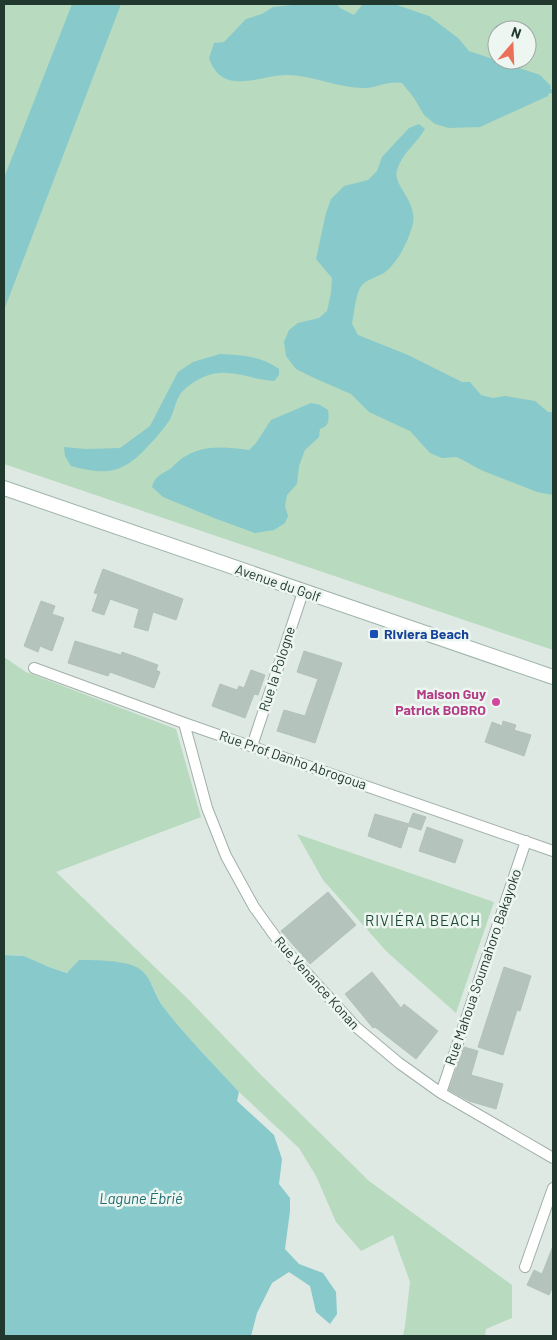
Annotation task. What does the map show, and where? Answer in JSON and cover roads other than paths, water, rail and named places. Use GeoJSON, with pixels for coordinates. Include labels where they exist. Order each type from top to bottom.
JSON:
{"type":"FeatureCollection","features":[{"type":"Feature","properties":{"kind":"main road","name":"Avenue du Golf"},"geometry":{"type":"LineString","coordinates":[[4,488],[553,677]]}},
{"type":"Feature","properties":{"kind":"street","name":"Rue la Pologne"},"geometry":{"type":"LineString","coordinates":[[252,746],[303,592]]}},
{"type":"Feature","properties":{"kind":"street","name":"Rue Prof Danho Abrogoua"},"geometry":{"type":"LineString","coordinates":[[34,668],[184,723],[553,851]]}},
{"type":"Feature","properties":{"kind":"street","name":"Rue Venance Konan"},"geometry":{"type":"LineString","coordinates":[[184,723],[207,808],[226,856],[254,907],[282,946],[356,1027],[399,1063],[441,1093],[553,1158]]}},
{"type":"Feature","properties":{"kind":"street","name":"Rue Mahoua Soumahoro Bakayoko"},"geometry":{"type":"LineString","coordinates":[[441,1093],[526,842]]}},
{"type":"Feature","properties":{"kind":"street"},"geometry":{"type":"LineString","coordinates":[[525,1267],[553,1188]]}},
{"type":"Feature","properties":{"kind":"water"},"geometry":{"type":"Polygon","coordinates":[[[72,4],[121,4],[4,310],[4,178],[72,4]]]}},
{"type":"Feature","properties":{"kind":"water"},"geometry":{"type":"Polygon","coordinates":[[[302,4],[337,4],[340,8],[354,15],[363,4],[394,4],[429,16],[458,38],[469,51],[487,57],[487,70],[525,70],[540,75],[551,86],[548,96],[480,127],[449,128],[435,124],[424,115],[402,83],[396,82],[361,88],[289,75],[248,81],[226,79],[215,70],[209,58],[214,43],[224,42],[246,19],[262,14],[273,7],[302,4]]]}},
{"type":"Feature","properties":{"kind":"water"},"geometry":{"type":"Polygon","coordinates":[[[419,124],[425,129],[402,158],[397,170],[398,182],[412,210],[413,218],[410,233],[405,246],[394,264],[384,273],[366,282],[359,290],[352,324],[358,335],[408,355],[462,382],[470,382],[481,395],[493,398],[505,396],[535,401],[548,412],[553,412],[553,495],[537,492],[481,470],[457,457],[442,458],[430,453],[410,431],[369,412],[351,394],[296,369],[286,356],[284,342],[289,330],[298,323],[319,318],[327,311],[332,278],[316,259],[331,199],[344,186],[368,180],[377,171],[382,157],[409,128],[419,124]]]}},
{"type":"Feature","properties":{"kind":"water"},"geometry":{"type":"Polygon","coordinates":[[[220,354],[266,361],[279,369],[279,375],[274,381],[232,373],[203,377],[189,385],[181,393],[169,421],[152,442],[131,462],[123,467],[105,471],[71,466],[65,456],[64,447],[86,449],[120,448],[150,426],[178,372],[193,362],[220,354]]]}},
{"type":"Feature","properties":{"kind":"water"},"geometry":{"type":"Polygon","coordinates":[[[311,403],[320,405],[328,410],[328,422],[326,426],[320,429],[319,437],[305,450],[299,466],[297,484],[287,495],[285,506],[288,516],[285,523],[274,530],[255,533],[163,497],[152,487],[158,476],[189,454],[214,448],[249,450],[256,443],[271,420],[311,403]]]}},
{"type":"Feature","properties":{"kind":"water","name":"Lagune Ébrié"},"geometry":{"type":"Polygon","coordinates":[[[4,955],[24,956],[67,973],[79,960],[110,961],[127,964],[140,969],[144,973],[161,1004],[239,1092],[237,1101],[274,1135],[282,1159],[279,1184],[290,1198],[285,1249],[299,1264],[323,1273],[336,1292],[337,1314],[330,1324],[316,1312],[310,1286],[289,1272],[272,1283],[257,1313],[251,1336],[4,1336],[4,955]]]}},
{"type":"Feature","properties":{"kind":"place","name":"Riviera Beach"},"geometry":{"type":"Point","coordinates":[374,634]}},
{"type":"Feature","properties":{"kind":"place","name":"Maison Guy Patrick BOBRO"},"geometry":{"type":"Point","coordinates":[496,702]}},
{"type":"Feature","properties":{"kind":"district","name":"RIVIÉRA BEACH"},"geometry":{"type":"Point","coordinates":[423,921]}}]}
